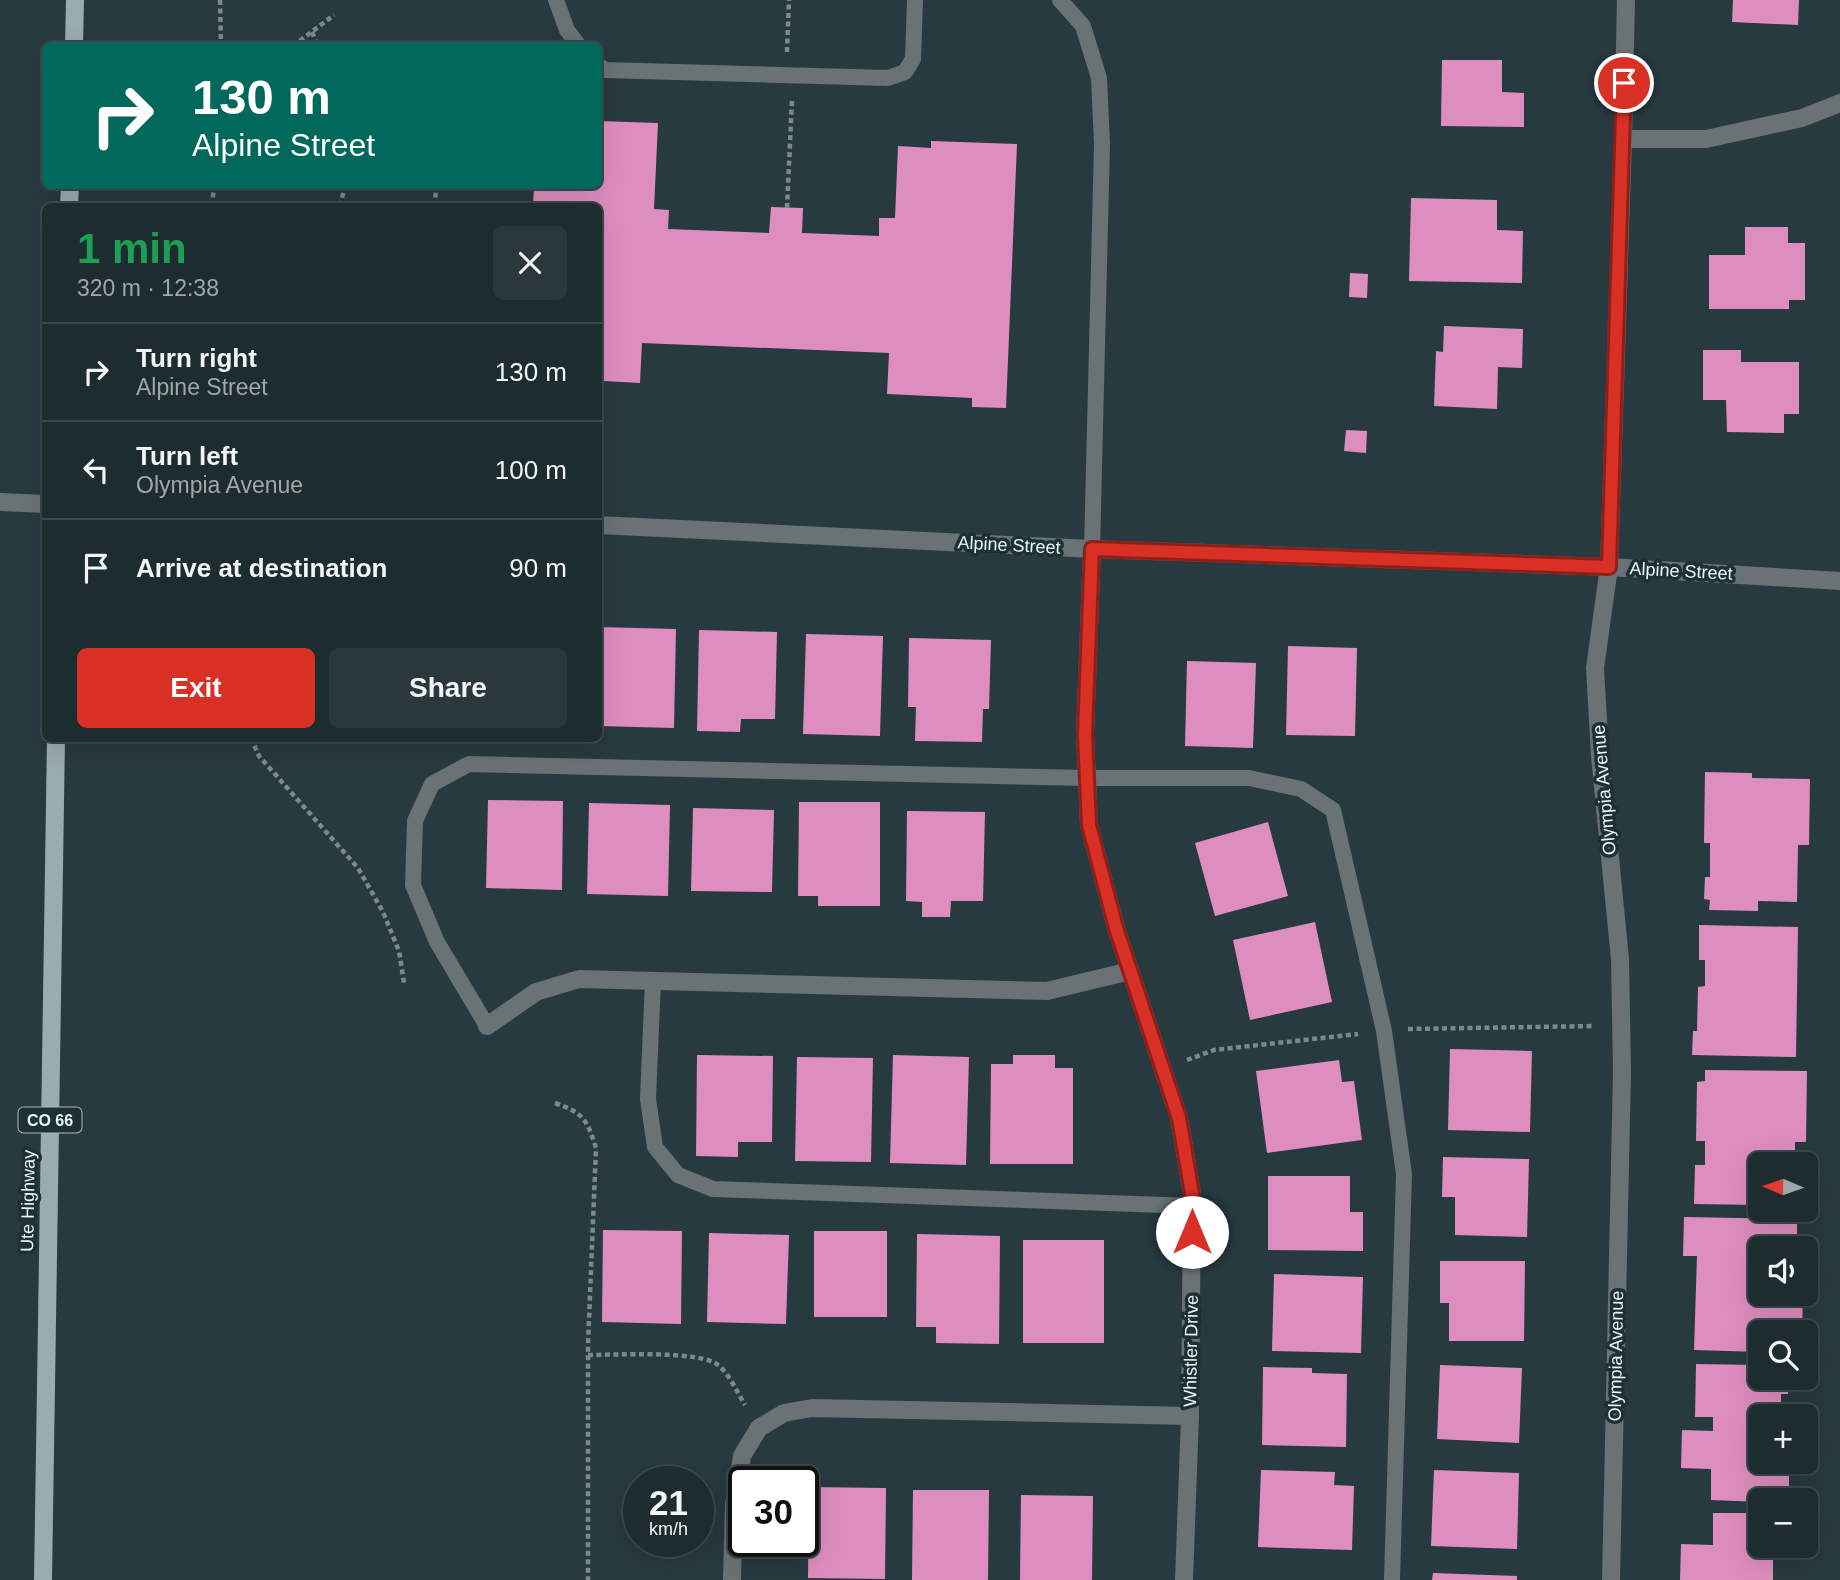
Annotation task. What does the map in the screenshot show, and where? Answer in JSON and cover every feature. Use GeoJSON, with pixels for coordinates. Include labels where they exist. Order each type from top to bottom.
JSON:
{"type":"FeatureCollection","features":[{"type":"Feature","properties":{"kind":"main road"},"geometry":{"type":"LineString","coordinates":[[74,42],[75,0]]}},
{"type":"Feature","properties":{"kind":"main road","name":"Ute Highway"},"geometry":{"type":"LineString","coordinates":[[43,1580],[56,742]]}},
{"type":"Feature","properties":{"kind":"street","name":"Olympia Avenue"},"geometry":{"type":"LineString","coordinates":[[1611,1580],[1622,1072],[1620,959],[1600,756],[1595,668],[1609,567],[1626,0]]}},
{"type":"Feature","properties":{"kind":"street"},"geometry":{"type":"LineString","coordinates":[[1623,139],[1706,138],[1802,118],[1840,103]]}},
{"type":"Feature","properties":{"kind":"street"},"geometry":{"type":"LineString","coordinates":[[0,502],[42,504]]}},
{"type":"Feature","properties":{"kind":"street","name":"Alpine Street"},"geometry":{"type":"LineString","coordinates":[[602,526],[1092,549],[1609,567],[1840,581]]}},
{"type":"Feature","properties":{"kind":"street","name":"Whistler Drive"},"geometry":{"type":"LineString","coordinates":[[1092,549],[1085,734],[1089,825],[1116,928],[1179,1118],[1192,1193],[1190,1416],[1184,1580]]}},
{"type":"Feature","properties":{"kind":"street"},"geometry":{"type":"LineString","coordinates":[[487,1027],[537,992],[579,979],[1047,991],[1130,971]]}},
{"type":"Feature","properties":{"kind":"street"},"geometry":{"type":"LineString","coordinates":[[732,1580],[734,1505],[742,1456],[759,1428],[784,1413],[812,1408],[1190,1416]]}},
{"type":"Feature","properties":{"kind":"lane"},"geometry":{"type":"LineString","coordinates":[[556,0],[567,30],[576,42]]}},
{"type":"Feature","properties":{"kind":"lane"},"geometry":{"type":"LineString","coordinates":[[602,68],[888,78],[905,72],[914,59],[915,0]]}},
{"type":"Feature","properties":{"kind":"lane"},"geometry":{"type":"LineString","coordinates":[[1060,0],[1083,26],[1099,78],[1102,144],[1092,549]]}},
{"type":"Feature","properties":{"kind":"lane"},"geometry":{"type":"LineString","coordinates":[[487,1027],[437,942],[413,885],[415,821],[432,784],[468,764],[1087,778],[1249,778],[1301,789],[1333,810],[1384,1031],[1404,1174],[1392,1580]]}},
{"type":"Feature","properties":{"kind":"lane"},"geometry":{"type":"LineString","coordinates":[[653,981],[648,1098],[655,1147],[678,1175],[713,1189],[1192,1206]]}},
{"type":"Feature","properties":{"kind":"path"},"geometry":{"type":"LineString","coordinates":[[220,0],[221,42]]}},
{"type":"Feature","properties":{"kind":"path"},"geometry":{"type":"LineString","coordinates":[[787,75],[789,0]]}},
{"type":"Feature","properties":{"kind":"path"},"geometry":{"type":"LineString","coordinates":[[298,42],[334,15]]}},
{"type":"Feature","properties":{"kind":"path"},"geometry":{"type":"LineString","coordinates":[[312,32],[316,42]]}},
{"type":"Feature","properties":{"kind":"path"},"geometry":{"type":"LineString","coordinates":[[788,208],[791,125]]}},
{"type":"Feature","properties":{"kind":"path"},"geometry":{"type":"LineString","coordinates":[[253,742],[259,756],[358,868],[383,912],[399,951],[404,983]]}},
{"type":"Feature","properties":{"kind":"path"},"geometry":{"type":"LineString","coordinates":[[555,1103],[572,1109],[589,1124],[596,1148],[588,1354],[588,1580]]}},
{"type":"Feature","properties":{"kind":"path"},"geometry":{"type":"LineString","coordinates":[[588,1354],[694,1356],[716,1363],[759,1428]]}},
{"type":"Feature","properties":{"kind":"building"},"geometry":{"type":"Polygon","coordinates":[[[1733,0],[1799,0],[1798,25],[1732,22],[1733,0]]]}},
{"type":"Feature","properties":{"kind":"building"},"geometry":{"type":"Polygon","coordinates":[[[1442,60],[1502,60],[1502,92],[1524,93],[1524,127],[1441,126],[1442,60]]]}},
{"type":"Feature","properties":{"kind":"building"},"geometry":{"type":"Polygon","coordinates":[[[602,121],[658,123],[654,209],[669,210],[668,229],[769,233],[771,207],[803,208],[802,233],[879,236],[879,218],[895,218],[898,146],[931,148],[931,141],[1017,144],[1006,408],[972,407],[972,398],[887,394],[889,353],[642,343],[640,383],[603,381],[602,203],[533,203],[534,189],[602,189],[602,121]]]}},
{"type":"Feature","properties":{"kind":"building"},"geometry":{"type":"Polygon","coordinates":[[[1411,198],[1497,200],[1497,230],[1523,231],[1522,283],[1409,281],[1411,198]]]}},
{"type":"Feature","properties":{"kind":"building"},"geometry":{"type":"Polygon","coordinates":[[[1745,227],[1788,227],[1788,243],[1805,243],[1805,300],[1789,300],[1789,309],[1709,309],[1709,255],[1745,255],[1745,227]]]}},
{"type":"Feature","properties":{"kind":"building"},"geometry":{"type":"Polygon","coordinates":[[[1350,273],[1368,274],[1367,298],[1349,297],[1350,273]]]}},
{"type":"Feature","properties":{"kind":"building"},"geometry":{"type":"Polygon","coordinates":[[[1444,326],[1523,329],[1522,368],[1498,367],[1497,409],[1434,406],[1436,351],[1443,352],[1444,326]]]}},
{"type":"Feature","properties":{"kind":"building"},"geometry":{"type":"Polygon","coordinates":[[[1703,350],[1741,350],[1741,362],[1799,362],[1799,414],[1784,414],[1784,433],[1727,432],[1726,400],[1703,400],[1703,350]]]}},
{"type":"Feature","properties":{"kind":"building"},"geometry":{"type":"Polygon","coordinates":[[[1346,430],[1367,431],[1366,453],[1344,451],[1346,430]]]}},
{"type":"Feature","properties":{"kind":"building"},"geometry":{"type":"Polygon","coordinates":[[[602,627],[676,629],[674,728],[602,726],[602,627]]]}},
{"type":"Feature","properties":{"kind":"building"},"geometry":{"type":"Polygon","coordinates":[[[699,630],[777,632],[775,719],[741,719],[740,732],[697,731],[699,630]]]}},
{"type":"Feature","properties":{"kind":"building"},"geometry":{"type":"Polygon","coordinates":[[[806,634],[883,636],[880,736],[803,734],[806,634]]]}},
{"type":"Feature","properties":{"kind":"building"},"geometry":{"type":"Polygon","coordinates":[[[909,638],[991,640],[989,709],[983,709],[982,742],[915,741],[916,707],[908,707],[909,638]]]}},
{"type":"Feature","properties":{"kind":"building"},"geometry":{"type":"Polygon","coordinates":[[[1288,646],[1357,648],[1355,736],[1286,735],[1288,646]]]}},
{"type":"Feature","properties":{"kind":"building"},"geometry":{"type":"Polygon","coordinates":[[[1187,661],[1256,663],[1253,748],[1185,746],[1187,661]]]}},
{"type":"Feature","properties":{"kind":"building"},"geometry":{"type":"Polygon","coordinates":[[[1705,772],[1752,773],[1752,778],[1810,779],[1809,845],[1798,845],[1797,902],[1758,901],[1758,911],[1709,910],[1710,900],[1704,899],[1705,877],[1710,877],[1710,843],[1704,843],[1705,772]]]}},
{"type":"Feature","properties":{"kind":"building"},"geometry":{"type":"Polygon","coordinates":[[[488,800],[563,801],[562,890],[486,888],[488,800]]]}},
{"type":"Feature","properties":{"kind":"building"},"geometry":{"type":"Polygon","coordinates":[[[799,802],[880,802],[880,906],[818,906],[818,896],[798,896],[799,802]]]}},
{"type":"Feature","properties":{"kind":"building"},"geometry":{"type":"Polygon","coordinates":[[[589,803],[670,805],[668,896],[587,894],[589,803]]]}},
{"type":"Feature","properties":{"kind":"building"},"geometry":{"type":"Polygon","coordinates":[[[693,808],[774,810],[772,892],[691,891],[693,808]]]}},
{"type":"Feature","properties":{"kind":"building"},"geometry":{"type":"Polygon","coordinates":[[[907,811],[985,812],[983,901],[951,901],[950,917],[922,917],[922,902],[906,901],[907,811]]]}},
{"type":"Feature","properties":{"kind":"building"},"geometry":{"type":"Polygon","coordinates":[[[1268,822],[1288,896],[1215,916],[1195,843],[1268,822]]]}},
{"type":"Feature","properties":{"kind":"building"},"geometry":{"type":"Polygon","coordinates":[[[1315,922],[1332,1002],[1250,1020],[1233,940],[1315,922]]]}},
{"type":"Feature","properties":{"kind":"building"},"geometry":{"type":"Polygon","coordinates":[[[1699,925],[1798,927],[1796,1057],[1692,1055],[1693,1031],[1697,1031],[1698,987],[1705,986],[1705,960],[1699,960],[1699,925]]]}},
{"type":"Feature","properties":{"kind":"building"},"geometry":{"type":"Polygon","coordinates":[[[1450,1049],[1532,1051],[1530,1132],[1448,1130],[1450,1049]]]}},
{"type":"Feature","properties":{"kind":"building"},"geometry":{"type":"Polygon","coordinates":[[[697,1055],[773,1056],[772,1142],[738,1142],[738,1157],[696,1156],[697,1055]]]}},
{"type":"Feature","properties":{"kind":"building"},"geometry":{"type":"Polygon","coordinates":[[[893,1055],[969,1057],[966,1165],[890,1163],[893,1055]]]}},
{"type":"Feature","properties":{"kind":"building"},"geometry":{"type":"Polygon","coordinates":[[[1013,1055],[1055,1055],[1055,1068],[1073,1068],[1073,1164],[990,1164],[991,1064],[1013,1064],[1013,1055]]]}},
{"type":"Feature","properties":{"kind":"building"},"geometry":{"type":"Polygon","coordinates":[[[797,1057],[873,1058],[871,1162],[795,1161],[797,1057]]]}},
{"type":"Feature","properties":{"kind":"building"},"geometry":{"type":"Polygon","coordinates":[[[1339,1060],[1342,1082],[1354,1081],[1362,1140],[1267,1153],[1256,1071],[1339,1060]]]}},
{"type":"Feature","properties":{"kind":"building"},"geometry":{"type":"Polygon","coordinates":[[[1705,1070],[1807,1071],[1806,1142],[1795,1142],[1795,1152],[1748,1152],[1748,1205],[1694,1204],[1695,1165],[1705,1165],[1705,1141],[1696,1141],[1697,1082],[1705,1081],[1705,1070]]]}},
{"type":"Feature","properties":{"kind":"building"},"geometry":{"type":"Polygon","coordinates":[[[1443,1157],[1529,1159],[1527,1237],[1455,1235],[1455,1197],[1442,1197],[1443,1157]]]}},
{"type":"Feature","properties":{"kind":"building"},"geometry":{"type":"Polygon","coordinates":[[[1268,1176],[1350,1176],[1350,1212],[1363,1212],[1363,1251],[1268,1250],[1268,1176]]]}},
{"type":"Feature","properties":{"kind":"building"},"geometry":{"type":"Polygon","coordinates":[[[1684,1217],[1748,1218],[1748,1222],[1797,1222],[1797,1236],[1748,1236],[1748,1306],[1803,1306],[1802,1320],[1748,1320],[1748,1352],[1694,1350],[1697,1256],[1683,1256],[1684,1217]]]}},
{"type":"Feature","properties":{"kind":"building"},"geometry":{"type":"Polygon","coordinates":[[[603,1230],[682,1231],[681,1324],[602,1322],[603,1230]]]}},
{"type":"Feature","properties":{"kind":"building"},"geometry":{"type":"Polygon","coordinates":[[[814,1231],[887,1231],[887,1317],[814,1317],[814,1231]]]}},
{"type":"Feature","properties":{"kind":"building"},"geometry":{"type":"Polygon","coordinates":[[[709,1233],[789,1235],[786,1324],[707,1322],[709,1233]]]}},
{"type":"Feature","properties":{"kind":"building"},"geometry":{"type":"Polygon","coordinates":[[[917,1234],[1000,1236],[999,1344],[936,1343],[936,1327],[916,1327],[917,1234]]]}},
{"type":"Feature","properties":{"kind":"building"},"geometry":{"type":"Polygon","coordinates":[[[1023,1240],[1104,1240],[1104,1343],[1023,1343],[1023,1240]]]}},
{"type":"Feature","properties":{"kind":"building"},"geometry":{"type":"Polygon","coordinates":[[[1440,1261],[1525,1261],[1524,1341],[1449,1341],[1449,1303],[1440,1303],[1440,1261]]]}},
{"type":"Feature","properties":{"kind":"building"},"geometry":{"type":"Polygon","coordinates":[[[1274,1274],[1363,1277],[1361,1353],[1272,1351],[1274,1274]]]}},
{"type":"Feature","properties":{"kind":"building"},"geometry":{"type":"Polygon","coordinates":[[[1696,1364],[1748,1365],[1748,1390],[1788,1390],[1788,1394],[1781,1394],[1781,1404],[1748,1404],[1748,1474],[1789,1475],[1789,1488],[1748,1488],[1748,1502],[1711,1500],[1711,1469],[1681,1468],[1682,1430],[1713,1431],[1713,1417],[1695,1417],[1696,1364]]]}},
{"type":"Feature","properties":{"kind":"building"},"geometry":{"type":"Polygon","coordinates":[[[1440,1365],[1522,1368],[1519,1443],[1437,1439],[1440,1365]]]}},
{"type":"Feature","properties":{"kind":"building"},"geometry":{"type":"Polygon","coordinates":[[[1263,1367],[1312,1368],[1312,1373],[1347,1374],[1346,1447],[1262,1445],[1263,1367]]]}},
{"type":"Feature","properties":{"kind":"building"},"geometry":{"type":"Polygon","coordinates":[[[1261,1470],[1335,1472],[1334,1485],[1354,1486],[1352,1550],[1258,1547],[1261,1470]]]}},
{"type":"Feature","properties":{"kind":"building"},"geometry":{"type":"Polygon","coordinates":[[[1434,1470],[1519,1473],[1517,1549],[1431,1546],[1434,1470]]]}},
{"type":"Feature","properties":{"kind":"building"},"geometry":{"type":"Polygon","coordinates":[[[819,1487],[886,1488],[885,1579],[808,1578],[808,1557],[819,1557],[819,1487]]]}},
{"type":"Feature","properties":{"kind":"building"},"geometry":{"type":"Polygon","coordinates":[[[913,1490],[989,1490],[988,1580],[912,1580],[913,1490]]]}},
{"type":"Feature","properties":{"kind":"building"},"geometry":{"type":"Polygon","coordinates":[[[1021,1495],[1093,1496],[1092,1580],[1020,1580],[1021,1495]]]}},
{"type":"Feature","properties":{"kind":"building"},"geometry":{"type":"Polygon","coordinates":[[[1713,1513],[1748,1513],[1748,1558],[1773,1558],[1773,1580],[1680,1580],[1681,1544],[1713,1545],[1713,1513]]]}},
{"type":"Feature","properties":{"kind":"building"},"geometry":{"type":"Polygon","coordinates":[[[1433,1573],[1517,1576],[1517,1580],[1432,1580],[1433,1573]]]}},
{"type":"Feature","properties":{"kind":"route"},"geometry":{"type":"LineString","coordinates":[[1192,1232],[1192,1193],[1179,1118],[1116,928],[1089,825],[1085,734],[1092,549],[1609,567],[1624,83]]}}]}
